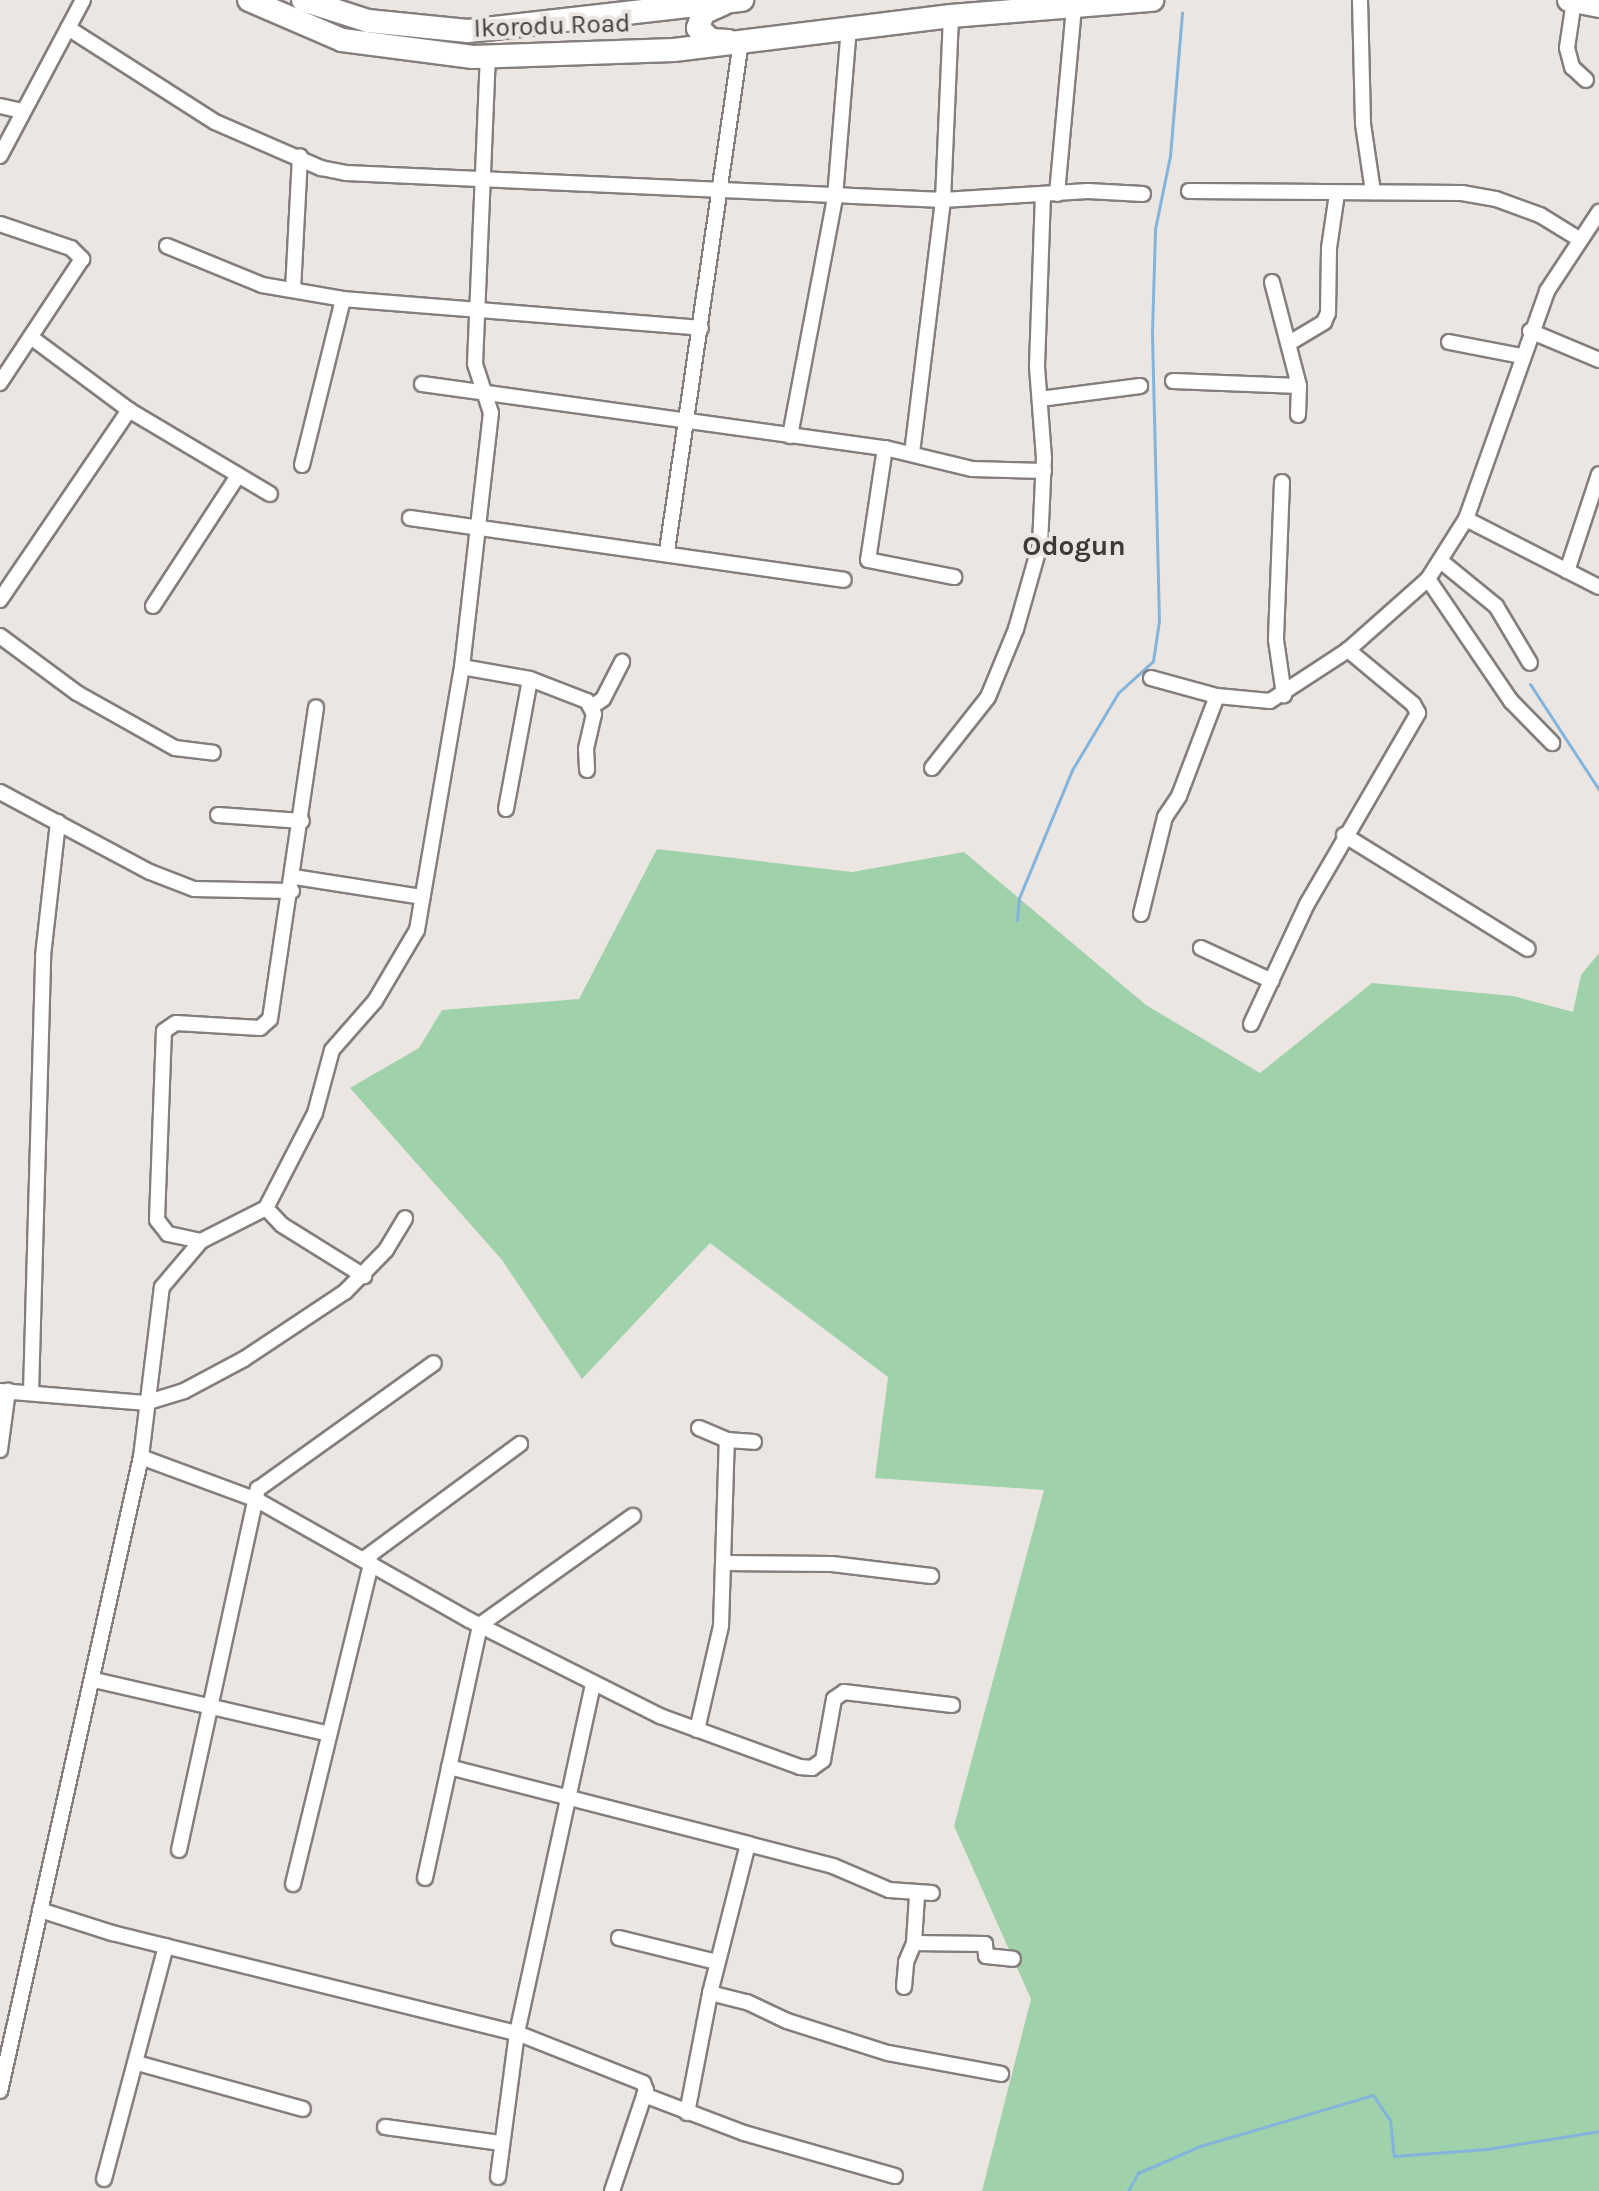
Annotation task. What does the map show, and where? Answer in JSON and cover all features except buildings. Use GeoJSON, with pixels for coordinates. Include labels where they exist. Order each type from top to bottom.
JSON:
{"type":"FeatureCollection","features":[{"type":"Feature","properties":{"kind":"highway","name":"Ikorodu Road"},"geometry":{"type":"LineString","coordinates":[[249,0],[342,40],[488,57],[674,50],[951,16],[1152,0]]}},
{"type":"Feature","properties":{"kind":"highway","name":"Ikorodu Road"},"geometry":{"type":"LineString","coordinates":[[303,0],[368,21],[468,31],[742,0]]}},
{"type":"Feature","properties":{"kind":"highway"},"geometry":{"type":"LineString","coordinates":[[736,0],[710,7],[698,19],[698,28],[711,40],[741,42]]}},
{"type":"Feature","properties":{"kind":"highway"},"geometry":{"type":"LineString","coordinates":[[1572,0],[1599,6]]}},
{"type":"Feature","properties":{"kind":"street"},"geometry":{"type":"LineString","coordinates":[[0,156],[83,0]]}},
{"type":"Feature","properties":{"kind":"street"},"geometry":{"type":"LineString","coordinates":[[1360,0],[1363,124],[1373,192]]}},
{"type":"Feature","properties":{"kind":"street"},"geometry":{"type":"LineString","coordinates":[[1572,0],[1567,48],[1572,67],[1586,80]]}},
{"type":"Feature","properties":{"kind":"street"},"geometry":{"type":"LineString","coordinates":[[932,768],[988,697],[1011,644],[1040,545],[1044,471],[1040,399],[1050,195],[1074,6]]}},
{"type":"Feature","properties":{"kind":"street"},"geometry":{"type":"LineString","coordinates":[[912,453],[943,200],[951,16]]}},
{"type":"Feature","properties":{"kind":"street"},"geometry":{"type":"LineString","coordinates":[[68,28],[215,122],[346,173],[943,200],[1143,194]]}},
{"type":"Feature","properties":{"kind":"street"},"geometry":{"type":"LineString","coordinates":[[790,436],[835,197],[849,28]]}},
{"type":"Feature","properties":{"kind":"street"},"geometry":{"type":"LineString","coordinates":[[667,551],[723,189],[741,42]]}},
{"type":"Feature","properties":{"kind":"street"},"geometry":{"type":"LineString","coordinates":[[0,2091],[77,1731],[94,1680],[141,1457],[159,1295],[168,1275],[201,1241],[266,1208],[315,1113],[332,1050],[375,1001],[412,945],[462,667],[474,527],[491,413],[475,364],[488,57]]}},
{"type":"Feature","properties":{"kind":"street"},"geometry":{"type":"LineString","coordinates":[[0,106],[22,111]]}},
{"type":"Feature","properties":{"kind":"street"},"geometry":{"type":"LineString","coordinates":[[293,290],[300,156]]}},
{"type":"Feature","properties":{"kind":"street"},"geometry":{"type":"LineString","coordinates":[[1189,191],[1373,192],[1496,199],[1540,215],[1579,239]]}},
{"type":"Feature","properties":{"kind":"street"},"geometry":{"type":"LineString","coordinates":[[1291,342],[1324,322],[1328,313],[1329,248],[1337,194]]}},
{"type":"Feature","properties":{"kind":"street"},"geometry":{"type":"LineString","coordinates":[[1151,678],[1217,696],[1256,702],[1284,695],[1348,650],[1428,579],[1442,562],[1466,519],[1530,331],[1558,270],[1599,212]]}},
{"type":"Feature","properties":{"kind":"street"},"geometry":{"type":"LineString","coordinates":[[0,224],[71,248],[82,259],[0,383]]}},
{"type":"Feature","properties":{"kind":"street"},"geometry":{"type":"LineString","coordinates":[[167,246],[262,285],[343,299],[479,306],[701,328]]}},
{"type":"Feature","properties":{"kind":"street"},"geometry":{"type":"LineString","coordinates":[[1272,282],[1291,342],[1299,386],[1298,415]]}},
{"type":"Feature","properties":{"kind":"street"},"geometry":{"type":"LineString","coordinates":[[302,465],[343,299]]}},
{"type":"Feature","properties":{"kind":"street"},"geometry":{"type":"LineString","coordinates":[[1530,331],[1599,360]]}},
{"type":"Feature","properties":{"kind":"street"},"geometry":{"type":"LineString","coordinates":[[32,338],[129,410],[270,494]]}},
{"type":"Feature","properties":{"kind":"street"},"geometry":{"type":"LineString","coordinates":[[1449,342],[1521,356]]}},
{"type":"Feature","properties":{"kind":"street"},"geometry":{"type":"LineString","coordinates":[[1173,381],[1299,386]]}},
{"type":"Feature","properties":{"kind":"street"},"geometry":{"type":"LineString","coordinates":[[422,384],[485,390],[504,398],[885,448],[972,469],[1044,471]]}},
{"type":"Feature","properties":{"kind":"street"},"geometry":{"type":"LineString","coordinates":[[1040,399],[1140,386]]}},
{"type":"Feature","properties":{"kind":"street"},"geometry":{"type":"LineString","coordinates":[[0,600],[129,410]]}},
{"type":"Feature","properties":{"kind":"street"},"geometry":{"type":"LineString","coordinates":[[885,448],[868,560],[954,577]]}},
{"type":"Feature","properties":{"kind":"street"},"geometry":{"type":"LineString","coordinates":[[1567,571],[1599,474]]}},
{"type":"Feature","properties":{"kind":"street"},"geometry":{"type":"LineString","coordinates":[[153,606],[237,477]]}},
{"type":"Feature","properties":{"kind":"street"},"geometry":{"type":"LineString","coordinates":[[1282,482],[1276,640],[1284,695]]}},
{"type":"Feature","properties":{"kind":"street"},"geometry":{"type":"LineString","coordinates":[[410,518],[667,551],[844,580]]}},
{"type":"Feature","properties":{"kind":"street"},"geometry":{"type":"LineString","coordinates":[[1466,519],[1599,587]]}},
{"type":"Feature","properties":{"kind":"street"},"geometry":{"type":"LineString","coordinates":[[1442,562],[1496,606],[1530,663]]}},
{"type":"Feature","properties":{"kind":"street"},"geometry":{"type":"LineString","coordinates":[[1428,579],[1511,701],[1552,743]]}},
{"type":"Feature","properties":{"kind":"street"},"geometry":{"type":"LineString","coordinates":[[0,636],[77,693],[163,741],[213,753]]}},
{"type":"Feature","properties":{"kind":"street"},"geometry":{"type":"LineString","coordinates":[[1251,1024],[1344,835],[1418,713],[1413,704],[1348,650]]}},
{"type":"Feature","properties":{"kind":"street"},"geometry":{"type":"LineString","coordinates":[[587,770],[593,706],[603,699],[622,662]]}},
{"type":"Feature","properties":{"kind":"street"},"geometry":{"type":"LineString","coordinates":[[462,667],[530,679],[593,706]]}},
{"type":"Feature","properties":{"kind":"street"},"geometry":{"type":"LineString","coordinates":[[506,809],[530,679]]}},
{"type":"Feature","properties":{"kind":"street"},"geometry":{"type":"LineString","coordinates":[[1141,914],[1165,817],[1179,796],[1217,696]]}},
{"type":"Feature","properties":{"kind":"street"},"geometry":{"type":"LineString","coordinates":[[201,1241],[168,1234],[157,1220],[164,1031],[176,1023],[246,1029],[266,1025],[277,994],[316,707]]}},
{"type":"Feature","properties":{"kind":"street"},"geometry":{"type":"LineString","coordinates":[[0,792],[194,889],[293,884],[422,897]]}},
{"type":"Feature","properties":{"kind":"street"},"geometry":{"type":"LineString","coordinates":[[218,815],[302,821]]}},
{"type":"Feature","properties":{"kind":"street"},"geometry":{"type":"LineString","coordinates":[[31,1393],[43,971],[58,822]]}},
{"type":"Feature","properties":{"kind":"street"},"geometry":{"type":"LineString","coordinates":[[1344,835],[1528,949]]}},
{"type":"Feature","properties":{"kind":"street"},"geometry":{"type":"LineString","coordinates":[[1201,948],[1272,981]]}},
{"type":"Feature","properties":{"kind":"street"},"geometry":{"type":"LineString","coordinates":[[266,1208],[282,1225],[364,1276]]}},
{"type":"Feature","properties":{"kind":"street"},"geometry":{"type":"LineString","coordinates":[[0,1450],[4,1391],[145,1403],[184,1391],[244,1359],[364,1276],[405,1218]]}},
{"type":"Feature","properties":{"kind":"street"},"geometry":{"type":"LineString","coordinates":[[179,1850],[258,1489],[434,1363]]}},
{"type":"Feature","properties":{"kind":"street"},"geometry":{"type":"LineString","coordinates":[[699,1428],[727,1440],[754,1442]]}},
{"type":"Feature","properties":{"kind":"street"},"geometry":{"type":"LineString","coordinates":[[697,1730],[717,1660],[725,1563],[727,1440]]}},
{"type":"Feature","properties":{"kind":"street"},"geometry":{"type":"LineString","coordinates":[[293,1884],[368,1561],[520,1444]]}},
{"type":"Feature","properties":{"kind":"street"},"geometry":{"type":"LineString","coordinates":[[141,1457],[257,1500],[480,1625],[593,1684],[697,1730],[812,1768],[823,1760],[834,1699],[844,1692],[952,1705]]}},
{"type":"Feature","properties":{"kind":"street"},"geometry":{"type":"LineString","coordinates":[[425,1878],[480,1625],[633,1516]]}},
{"type":"Feature","properties":{"kind":"street"},"geometry":{"type":"LineString","coordinates":[[725,1563],[832,1564],[931,1576]]}},
{"type":"Feature","properties":{"kind":"street"},"geometry":{"type":"LineString","coordinates":[[94,1680],[329,1734]]}},
{"type":"Feature","properties":{"kind":"street"},"geometry":{"type":"LineString","coordinates":[[498,2177],[500,2143],[517,2033],[593,1684]]}},
{"type":"Feature","properties":{"kind":"street"},"geometry":{"type":"LineString","coordinates":[[449,1767],[569,1795],[748,1844],[917,1896],[932,1893]]}},
{"type":"Feature","properties":{"kind":"street"},"geometry":{"type":"LineString","coordinates":[[687,2113],[717,1962],[748,1844]]}},
{"type":"Feature","properties":{"kind":"street"},"geometry":{"type":"LineString","coordinates":[[904,1987],[906,1962],[914,1943],[917,1896]]}},
{"type":"Feature","properties":{"kind":"street"},"geometry":{"type":"LineString","coordinates":[[40,1910],[166,1946],[517,2033],[643,2083],[644,2095],[612,2191]]}},
{"type":"Feature","properties":{"kind":"street"},"geometry":{"type":"LineString","coordinates":[[619,1938],[717,1962]]}},
{"type":"Feature","properties":{"kind":"street"},"geometry":{"type":"LineString","coordinates":[[914,1943],[985,1944],[986,1956],[1013,1959]]}},
{"type":"Feature","properties":{"kind":"street"},"geometry":{"type":"LineString","coordinates":[[104,2179],[166,1946]]}},
{"type":"Feature","properties":{"kind":"street"},"geometry":{"type":"LineString","coordinates":[[710,1993],[747,2002],[787,2021],[888,2053],[1001,2074]]}},
{"type":"Feature","properties":{"kind":"street"},"geometry":{"type":"LineString","coordinates":[[137,2063],[303,2109]]}},
{"type":"Feature","properties":{"kind":"street"},"geometry":{"type":"LineString","coordinates":[[644,2095],[687,2113],[895,2176]]}},
{"type":"Feature","properties":{"kind":"street"},"geometry":{"type":"LineString","coordinates":[[385,2127],[500,2143]]}},
{"type":"Feature","properties":{"kind":"green space"},"geometry":{"type":"Polygon","coordinates":[[[657,849],[852,872],[964,852],[1146,1005],[1260,1073],[1372,983],[1513,996],[1573,1012],[1581,975],[1599,953],[1599,2191],[982,2191],[1031,1999],[954,1826],[1044,1490],[875,1478],[888,1377],[710,1243],[582,1379],[502,1260],[350,1088],[419,1048],[442,1010],[579,999],[657,849]]]}},
{"type":"Feature","properties":{"kind":"waterway"},"geometry":{"type":"LineString","coordinates":[[1017,920],[1019,898],[1072,770],[1118,693],[1153,661],[1159,621],[1152,332],[1155,229],[1170,156],[1182,13]]}},
{"type":"Feature","properties":{"kind":"waterway"},"geometry":{"type":"LineString","coordinates":[[1530,684],[1599,790]]}},
{"type":"Feature","properties":{"kind":"waterway"},"geometry":{"type":"LineString","coordinates":[[1128,2191],[1138,2173],[1200,2146],[1373,2095],[1390,2120],[1394,2156],[1487,2149],[1599,2131]]}},
{"type":"Feature","properties":{"kind":"district","name":"Odogun"},"geometry":{"type":"Point","coordinates":[1074,546]}}]}
